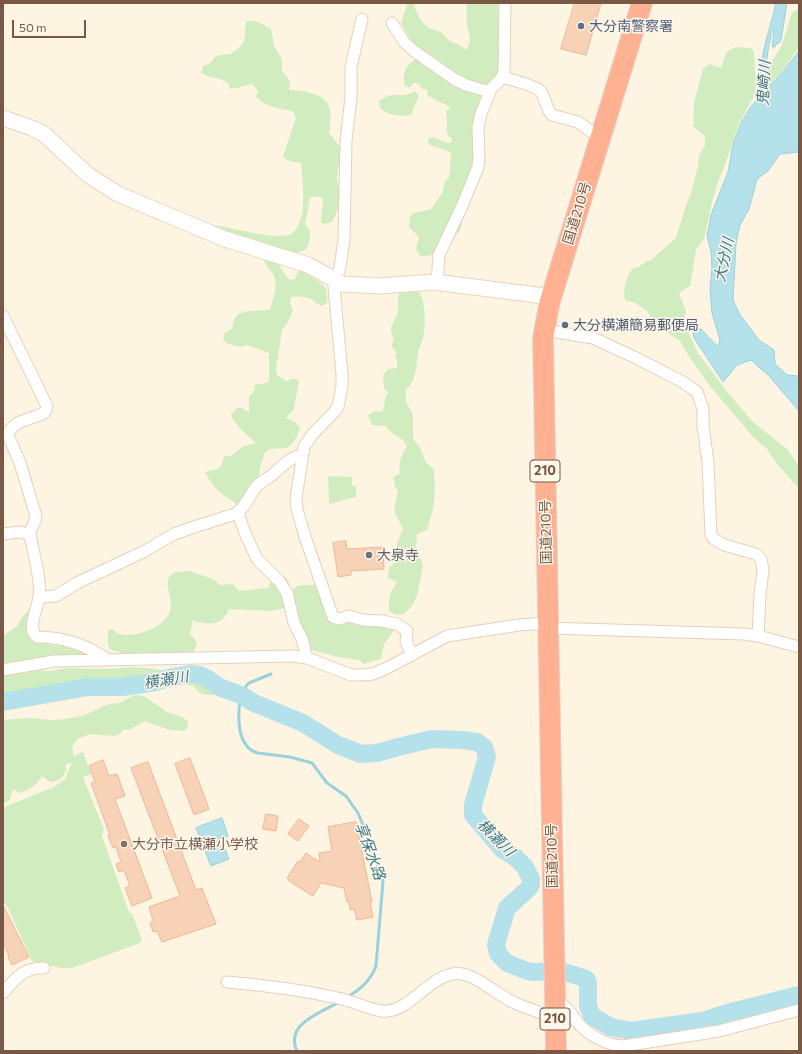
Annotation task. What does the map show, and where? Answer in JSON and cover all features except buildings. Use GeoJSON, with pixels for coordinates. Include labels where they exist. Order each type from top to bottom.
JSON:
{"type":"FeatureCollection","features":[{"type":"Feature","properties":{"kind":"highway","name":"国道210号"},"geometry":{"type":"LineString","coordinates":[[556,1051],[542,349],[544,330],[552,297],[642,3]]}},
{"type":"Feature","properties":{"kind":"street"},"geometry":{"type":"LineString","coordinates":[[437,282],[439,255],[463,204],[478,167],[479,120],[490,92],[504,73],[504,3]]}},
{"type":"Feature","properties":{"kind":"street"},"geometry":{"type":"LineString","coordinates":[[362,19],[351,67],[351,97],[346,141],[344,240],[334,291],[342,374],[340,398],[338,407],[312,435],[306,444],[302,456],[296,494],[296,504],[305,537],[332,616],[336,619],[350,616],[364,620],[377,620],[400,625],[408,630],[406,642],[412,655]]}},
{"type":"Feature","properties":{"kind":"street"},"geometry":{"type":"LineString","coordinates":[[392,24],[404,42],[414,51],[460,82],[490,92]]}},
{"type":"Feature","properties":{"kind":"street"},"geometry":{"type":"LineString","coordinates":[[502,77],[538,89],[542,93],[552,115],[578,122],[600,138]]}},
{"type":"Feature","properties":{"kind":"street"},"geometry":{"type":"LineString","coordinates":[[3,118],[32,128],[44,134],[88,175],[118,194],[225,239],[288,258],[346,285],[378,286],[437,282],[552,297]]}},
{"type":"Feature","properties":{"kind":"street"},"geometry":{"type":"LineString","coordinates":[[3,316],[47,406],[45,412],[18,423],[10,430],[8,435],[20,463],[36,514],[36,522],[30,535],[39,579],[39,597],[32,626],[33,634],[37,637],[50,637],[78,643],[92,649],[108,660]]}},
{"type":"Feature","properties":{"kind":"street"},"geometry":{"type":"LineString","coordinates":[[544,330],[593,338],[683,382],[697,392],[703,409],[703,426],[708,468],[711,535],[714,539],[724,545],[756,554],[761,559],[763,570],[760,590],[758,636]]}},
{"type":"Feature","properties":{"kind":"street"},"geometry":{"type":"LineString","coordinates":[[39,597],[56,596],[77,583],[145,551],[174,534],[238,513],[245,506],[259,484],[294,458],[302,456]]}},
{"type":"Feature","properties":{"kind":"street"},"geometry":{"type":"LineString","coordinates":[[238,513],[257,559],[279,581],[287,593],[294,623],[304,645],[307,658]]}},
{"type":"Feature","properties":{"kind":"street"},"geometry":{"type":"LineString","coordinates":[[3,534],[20,532],[30,535]]}},
{"type":"Feature","properties":{"kind":"street"},"geometry":{"type":"LineString","coordinates":[[3,670],[54,661],[292,656],[307,658],[344,673],[356,676],[373,674],[382,671],[441,639],[453,635],[519,625],[744,634],[758,636],[799,647]]}},
{"type":"Feature","properties":{"kind":"street"},"geometry":{"type":"LineString","coordinates":[[3,993],[23,972],[32,968],[44,968]]}},
{"type":"Feature","properties":{"kind":"street"},"geometry":{"type":"LineString","coordinates":[[227,982],[252,984],[338,998],[374,1010],[388,1011],[397,1009],[425,988],[443,977],[454,973],[470,976],[515,1004],[555,1002],[566,1007],[580,1025],[590,1033],[611,1044],[623,1046],[719,1031],[799,1010]]}},
{"type":"Feature","properties":{"kind":"green space"},"geometry":{"type":"Polygon","coordinates":[[[409,3],[413,3],[420,19],[425,25],[441,32],[451,42],[458,44],[467,50],[470,40],[466,18],[467,3],[498,3],[500,69],[496,80],[487,88],[476,88],[481,96],[476,161],[460,231],[444,249],[429,256],[420,256],[416,249],[419,237],[409,227],[410,216],[414,213],[431,209],[442,193],[445,181],[449,178],[451,152],[430,145],[428,139],[433,137],[447,143],[452,142],[452,139],[447,132],[446,111],[451,108],[427,95],[428,90],[421,88],[419,84],[414,83],[409,88],[405,86],[404,76],[406,68],[412,62],[421,57],[401,23],[409,3]]]}},
{"type":"Feature","properties":{"kind":"green space"},"geometry":{"type":"Polygon","coordinates":[[[799,8],[799,47],[772,83],[769,81],[765,73],[782,45],[792,13],[799,8]]]}},
{"type":"Feature","properties":{"kind":"green space"},"geometry":{"type":"Polygon","coordinates":[[[247,21],[256,21],[271,29],[274,46],[282,59],[282,71],[290,82],[289,90],[316,95],[325,100],[328,104],[330,115],[329,133],[340,147],[341,157],[337,179],[340,205],[332,222],[324,224],[321,222],[323,199],[320,197],[310,198],[305,224],[310,233],[310,239],[307,249],[294,254],[215,228],[216,226],[219,226],[267,235],[285,236],[291,234],[297,228],[302,211],[303,193],[301,163],[289,161],[283,156],[296,118],[293,111],[264,103],[256,97],[258,91],[252,84],[232,89],[229,88],[229,84],[225,81],[201,73],[203,66],[211,63],[217,56],[231,54],[242,44],[245,38],[245,26],[247,21]]]}},
{"type":"Feature","properties":{"kind":"green space"},"geometry":{"type":"Polygon","coordinates":[[[735,47],[750,48],[754,51],[757,81],[755,94],[740,122],[719,179],[712,202],[704,239],[696,250],[690,286],[679,293],[686,311],[683,322],[698,353],[729,394],[753,422],[788,450],[799,466],[799,489],[774,460],[767,449],[753,437],[709,385],[680,341],[656,325],[647,311],[635,303],[625,300],[624,296],[626,283],[633,268],[651,260],[676,238],[691,193],[698,166],[699,155],[705,146],[705,136],[693,126],[694,103],[703,69],[709,64],[721,68],[726,53],[735,47]]]}},
{"type":"Feature","properties":{"kind":"green space"},"geometry":{"type":"Polygon","coordinates":[[[416,92],[419,96],[411,115],[394,115],[380,108],[379,101],[384,98],[393,95],[405,95],[416,92]]]}},
{"type":"Feature","properties":{"kind":"green space"},"geometry":{"type":"Polygon","coordinates":[[[267,258],[281,260],[280,267],[288,279],[294,280],[302,264],[306,267],[311,277],[326,288],[327,303],[322,306],[306,297],[291,297],[290,304],[293,310],[287,324],[282,330],[276,369],[277,375],[286,381],[294,378],[299,381],[294,409],[286,418],[295,422],[300,428],[292,444],[287,448],[270,449],[265,452],[260,468],[259,481],[239,509],[235,503],[223,495],[211,483],[205,472],[220,468],[224,457],[232,455],[242,447],[256,443],[238,426],[231,415],[237,408],[242,408],[249,412],[249,396],[254,392],[255,385],[269,382],[269,353],[247,345],[241,347],[228,344],[223,340],[225,332],[232,329],[234,320],[238,314],[249,311],[270,310],[275,292],[275,278],[264,260],[267,258]]]}},
{"type":"Feature","properties":{"kind":"green space"},"geometry":{"type":"Polygon","coordinates":[[[402,275],[418,277],[422,285],[418,291],[423,300],[425,320],[424,332],[418,352],[414,377],[410,386],[406,390],[406,402],[413,415],[413,439],[421,449],[425,461],[434,470],[435,493],[432,514],[427,530],[417,534],[416,548],[423,565],[417,596],[412,606],[404,614],[396,615],[389,611],[389,599],[397,582],[388,578],[389,568],[397,560],[397,543],[403,529],[394,511],[398,491],[395,487],[393,477],[400,474],[400,459],[407,446],[405,442],[391,432],[386,426],[372,425],[368,415],[373,412],[383,411],[386,395],[389,393],[384,389],[383,375],[388,369],[397,368],[397,361],[395,357],[397,353],[391,346],[394,339],[391,328],[397,315],[398,298],[403,288],[398,281],[402,275]]]}},
{"type":"Feature","properties":{"kind":"green space"},"geometry":{"type":"Polygon","coordinates":[[[328,476],[352,477],[352,486],[356,486],[356,497],[329,504],[328,476]]]}},
{"type":"Feature","properties":{"kind":"green space"},"geometry":{"type":"Polygon","coordinates":[[[189,571],[213,579],[220,585],[233,584],[239,591],[268,588],[274,578],[285,577],[288,580],[290,587],[286,608],[270,611],[229,609],[221,621],[205,623],[193,620],[190,635],[195,639],[196,643],[192,654],[139,655],[128,654],[110,649],[108,644],[108,630],[112,629],[123,635],[138,634],[154,628],[166,619],[171,609],[168,586],[169,577],[175,572],[189,571]]]}},
{"type":"Feature","properties":{"kind":"green space"},"geometry":{"type":"Polygon","coordinates":[[[300,585],[317,585],[342,620],[397,626],[384,644],[381,659],[363,664],[360,660],[339,657],[311,650],[299,626],[291,592],[300,585]]]}},
{"type":"Feature","properties":{"kind":"green space"},"geometry":{"type":"Polygon","coordinates":[[[35,607],[39,609],[37,643],[66,646],[85,652],[72,657],[57,658],[48,656],[43,659],[25,659],[17,663],[3,664],[3,636],[17,626],[22,617],[30,609],[35,607]]]}},
{"type":"Feature","properties":{"kind":"green space"},"geometry":{"type":"Polygon","coordinates":[[[128,667],[148,668],[183,674],[212,685],[216,689],[216,693],[212,695],[205,695],[200,693],[193,686],[167,682],[134,686],[84,686],[64,691],[37,692],[3,699],[3,676],[36,670],[50,671],[67,668],[113,669],[128,667]]]}},
{"type":"Feature","properties":{"kind":"green space"},"geometry":{"type":"Polygon","coordinates":[[[134,695],[144,696],[167,712],[184,718],[188,722],[188,727],[184,731],[170,730],[144,721],[131,729],[123,730],[120,734],[115,736],[90,734],[77,739],[72,747],[74,757],[75,755],[83,752],[91,774],[83,777],[104,829],[102,836],[129,912],[132,914],[142,940],[140,943],[72,968],[61,968],[32,961],[9,910],[3,901],[3,808],[53,788],[65,779],[72,762],[65,765],[67,770],[58,780],[50,782],[42,776],[33,787],[27,790],[19,793],[13,789],[10,800],[3,803],[3,720],[29,718],[53,720],[66,719],[85,715],[109,704],[120,703],[134,695]]]}},
{"type":"Feature","properties":{"kind":"water"},"geometry":{"type":"Polygon","coordinates":[[[776,3],[787,3],[781,40],[775,47],[772,47],[774,31],[772,31],[766,66],[767,87],[776,80],[799,51],[799,152],[780,154],[768,171],[757,179],[749,209],[740,225],[736,243],[733,300],[740,315],[759,340],[774,350],[775,364],[787,375],[799,376],[799,411],[769,376],[751,360],[737,365],[723,382],[694,338],[693,330],[701,329],[718,347],[720,340],[712,313],[710,289],[712,268],[711,251],[707,236],[711,215],[728,172],[733,144],[742,121],[752,105],[761,96],[760,72],[764,49],[776,3]]]}},
{"type":"Feature","properties":{"kind":"water"},"geometry":{"type":"Polygon","coordinates":[[[222,818],[228,836],[221,839],[229,859],[211,866],[196,828],[222,818]]]}},
{"type":"Feature","properties":{"kind":"waterway","name":"横瀬川"},"geometry":{"type":"LineString","coordinates":[[3,702],[88,687],[123,687],[190,674],[200,675],[219,687],[241,695],[254,703],[303,723],[338,745],[361,754],[377,753],[432,739],[477,742],[484,747],[487,757],[473,805],[473,815],[502,849],[515,857],[525,867],[531,879],[531,885],[529,888],[507,908],[497,941],[496,945],[498,954],[507,963],[527,971],[561,971],[584,978],[587,980],[588,984],[588,1006],[592,1016],[611,1027],[631,1031],[702,1021],[727,1013],[799,995]]}},
{"type":"Feature","properties":{"kind":"waterway","name":"享保水路"},"geometry":{"type":"LineString","coordinates":[[271,674],[249,683],[242,696],[239,723],[240,731],[246,745],[256,753],[290,757],[312,763],[327,783],[346,796],[358,813],[370,842],[383,881],[376,966],[371,976],[364,984],[347,997]]}},
{"type":"Feature","properties":{"kind":"waterway","name":"享保水路"},"geometry":{"type":"LineString","coordinates":[[297,1051],[294,1041],[300,1026],[316,1014],[341,1001]]}},
{"type":"Feature","properties":{"kind":"place","name":"大分南警察署"},"geometry":{"type":"Point","coordinates":[581,26]}},
{"type":"Feature","properties":{"kind":"place","name":"大分横瀬簡易郵便局"},"geometry":{"type":"Point","coordinates":[565,325]}},
{"type":"Feature","properties":{"kind":"place","name":"大泉寺"},"geometry":{"type":"Point","coordinates":[369,555]}},
{"type":"Feature","properties":{"kind":"place","name":"大分市立横瀬小学校"},"geometry":{"type":"Point","coordinates":[124,844]}},
{"type":"Feature","properties":{"kind":"water label","name":"鬼崎川"},"geometry":{"type":"Point","coordinates":[764,83]}},
{"type":"Feature","properties":{"kind":"water label","name":"大分川"},"geometry":{"type":"Point","coordinates":[724,260]}}]}
